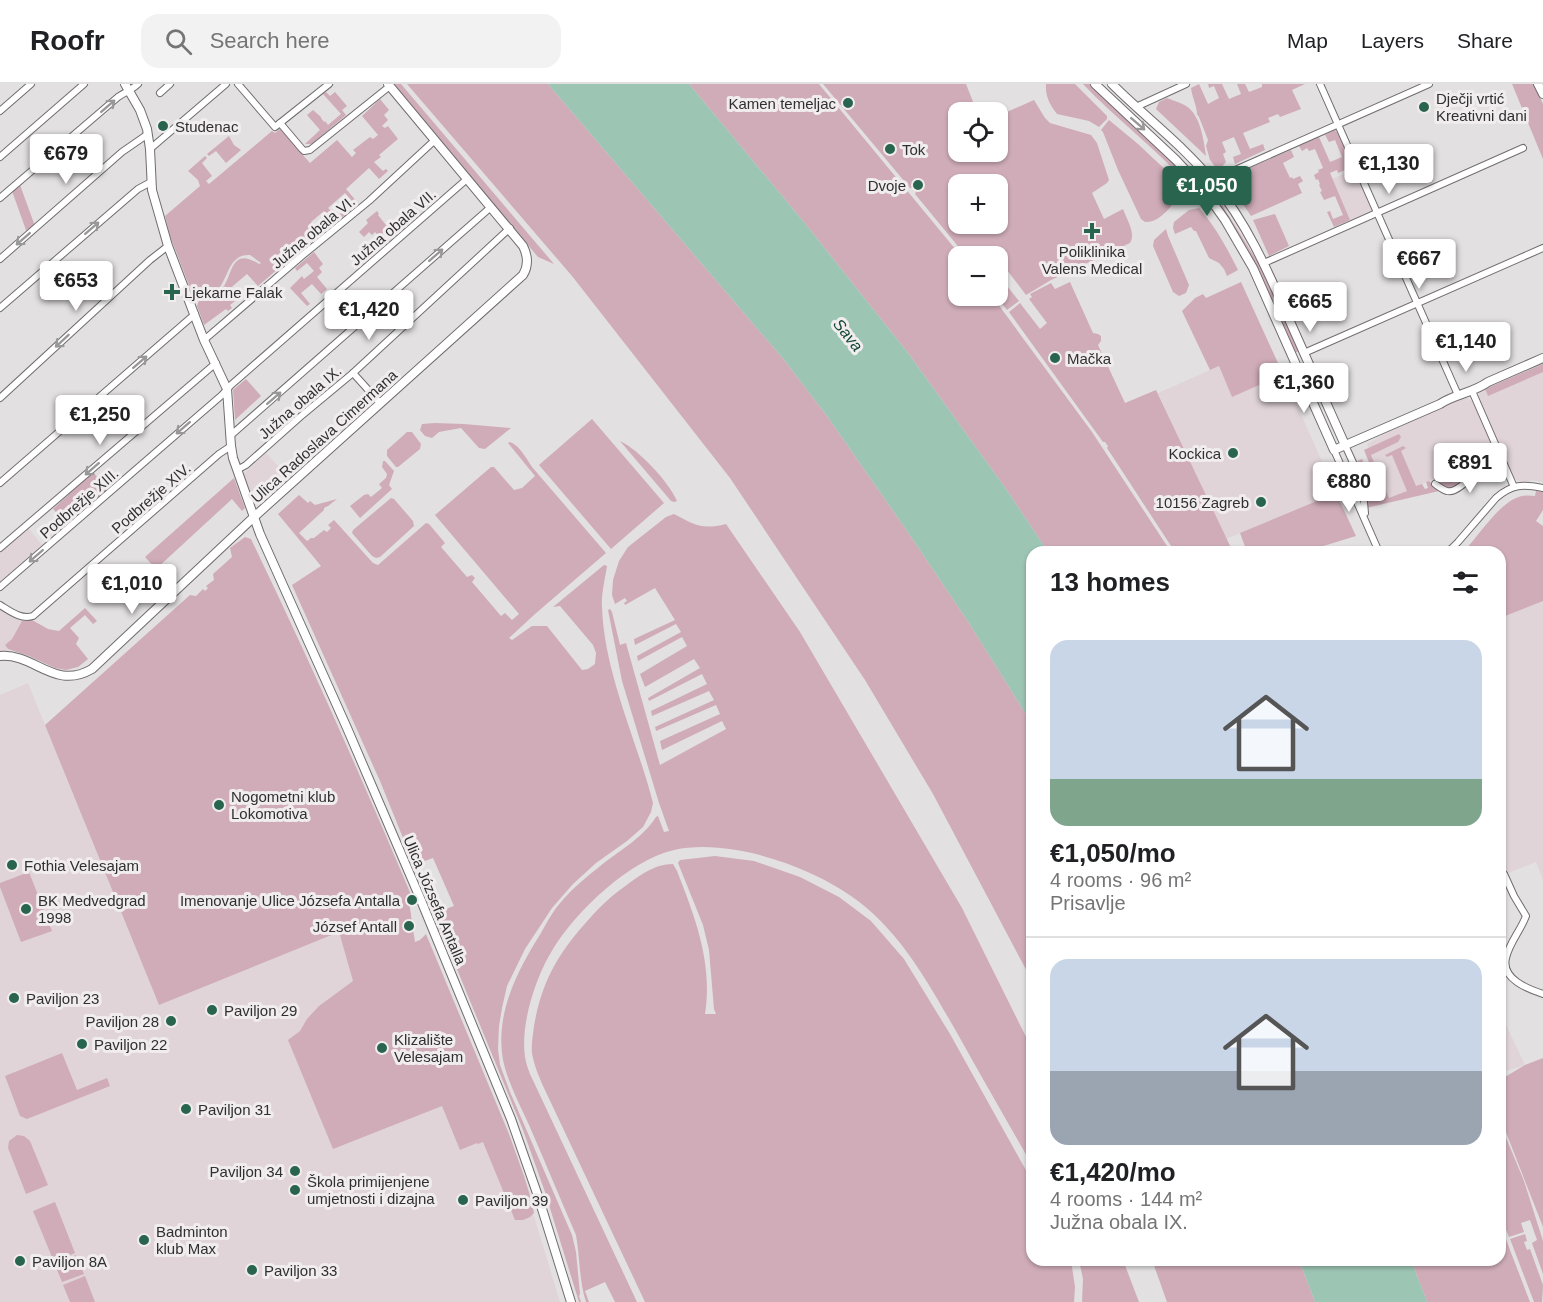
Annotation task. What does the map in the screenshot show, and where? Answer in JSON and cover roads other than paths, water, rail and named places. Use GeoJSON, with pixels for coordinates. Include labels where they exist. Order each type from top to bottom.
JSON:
{"type":"FeatureCollection","features":[{"type":"Feature","properties":{"kind":"street"},"geometry":{"type":"LineString","coordinates":[[0,111],[31,84]]}},
{"type":"Feature","properties":{"kind":"street"},"geometry":{"type":"LineString","coordinates":[[0,157],[84,84]]}},
{"type":"Feature","properties":{"kind":"street"},"geometry":{"type":"LineString","coordinates":[[0,198],[127,87],[134,88],[138,84]]}},
{"type":"Feature","properties":{"kind":"street"},"geometry":{"type":"LineString","coordinates":[[160,93],[170,84]]}},
{"type":"Feature","properties":{"kind":"street"},"geometry":{"type":"LineString","coordinates":[[150,149],[226,84]]}},
{"type":"Feature","properties":{"kind":"street"},"geometry":{"type":"LineString","coordinates":[[238,84],[304,151],[310,150],[389,85]]}},
{"type":"Feature","properties":{"kind":"street"},"geometry":{"type":"LineString","coordinates":[[278,125],[328,84]]}},
{"type":"Feature","properties":{"kind":"street"},"geometry":{"type":"LineString","coordinates":[[1095,84],[1171,154],[1203,189],[1233,232],[1253,268],[1376,546]]}},
{"type":"Feature","properties":{"kind":"street"},"geometry":{"type":"LineString","coordinates":[[1112,84],[1184,150],[1213,182],[1242,223],[1264,263],[1346,445],[1362,486],[1367,525]]}},
{"type":"Feature","properties":{"kind":"street"},"geometry":{"type":"LineString","coordinates":[[1136,107],[1186,84]]}},
{"type":"Feature","properties":{"kind":"street"},"geometry":{"type":"LineString","coordinates":[[1320,84],[1458,395]]}},
{"type":"Feature","properties":{"kind":"street"},"geometry":{"type":"LineString","coordinates":[[1203,189],[1224,175],[1429,84]]}},
{"type":"Feature","properties":{"kind":"street"},"geometry":{"type":"LineString","coordinates":[[1538,84],[1543,94]]}},
{"type":"Feature","properties":{"kind":"street","name":"Ulica Radoslava Cimermana"},"geometry":{"type":"LineString","coordinates":[[0,656],[12,656],[57,675],[72,676],[86,672],[107,656],[254,517],[523,275],[528,264],[526,251],[510,228],[389,85]]}},
{"type":"Feature","properties":{"kind":"street","name":"Ulica Józsefa Antalla"},"geometry":{"type":"LineString","coordinates":[[127,87],[143,118],[148,134],[152,190],[168,246],[204,339],[227,389],[230,441],[237,470],[260,534],[420,898],[511,1119],[571,1302]]}},
{"type":"Feature","properties":{"kind":"street"},"geometry":{"type":"LineString","coordinates":[[0,259],[122,152],[148,134]]}},
{"type":"Feature","properties":{"kind":"street","name":"Južna obala VI."},"geometry":{"type":"LineString","coordinates":[[204,339],[369,201],[435,140]]}},
{"type":"Feature","properties":{"kind":"street"},"geometry":{"type":"LineString","coordinates":[[1264,263],[1523,148]]}},
{"type":"Feature","properties":{"kind":"street","name":"Južna obala VII."},"geometry":{"type":"LineString","coordinates":[[227,389],[467,178]]}},
{"type":"Feature","properties":{"kind":"street"},"geometry":{"type":"LineString","coordinates":[[0,308],[138,189],[151,182]]}},
{"type":"Feature","properties":{"kind":"street"},"geometry":{"type":"LineString","coordinates":[[230,441],[491,207]]}},
{"type":"Feature","properties":{"kind":"street","name":"Južna obala IX."},"geometry":{"type":"LineString","coordinates":[[237,470],[246,465],[352,373],[510,228]]}},
{"type":"Feature","properties":{"kind":"street"},"geometry":{"type":"LineString","coordinates":[[0,398],[168,246]]}},
{"type":"Feature","properties":{"kind":"street"},"geometry":{"type":"LineString","coordinates":[[1304,353],[1543,248]]}},
{"type":"Feature","properties":{"kind":"street"},"geometry":{"type":"LineString","coordinates":[[0,483],[195,314]]}},
{"type":"Feature","properties":{"kind":"street"},"geometry":{"type":"LineString","coordinates":[[1334,450],[1446,400],[1482,387],[1488,382],[1543,358]]}},
{"type":"Feature","properties":{"kind":"street"},"geometry":{"type":"LineString","coordinates":[[0,548],[216,363]]}},
{"type":"Feature","properties":{"kind":"street"},"geometry":{"type":"LineString","coordinates":[[352,373],[381,403]]}},
{"type":"Feature","properties":{"kind":"street"},"geometry":{"type":"LineString","coordinates":[[1458,395],[1463,389],[1479,382],[1488,382]]}},
{"type":"Feature","properties":{"kind":"street","name":"Podbrežje XIII."},"geometry":{"type":"LineString","coordinates":[[0,586],[227,389]]}},
{"type":"Feature","properties":{"kind":"street"},"geometry":{"type":"LineString","coordinates":[[1472,391],[1514,487]]}},
{"type":"Feature","properties":{"kind":"street","name":"Podbrežje XIV."},"geometry":{"type":"LineString","coordinates":[[0,605],[19,615],[33,616],[219,454],[230,441]]}},
{"type":"Feature","properties":{"kind":"street"},"geometry":{"type":"LineString","coordinates":[[1435,484],[1446,491],[1456,490],[1499,451]]}},
{"type":"Feature","properties":{"kind":"street"},"geometry":{"type":"LineString","coordinates":[[1454,546],[1503,492],[1514,487],[1543,488]]}},
{"type":"Feature","properties":{"kind":"street"},"geometry":{"type":"LineString","coordinates":[[1506,878],[1526,916],[1506,958]]}},
{"type":"Feature","properties":{"kind":"street"},"geometry":{"type":"LineString","coordinates":[[1506,969],[1514,980],[1527,989],[1543,994]]}},
{"type":"Feature","properties":{"kind":"water","name":"Sava"},"geometry":{"type":"Polygon","coordinates":[[[548,84],[689,84],[803,221],[908,353],[1044,546],[1026,546],[1026,714],[969,623],[905,528],[827,416],[785,361],[548,84]]]}},
{"type":"Feature","properties":{"kind":"water"},"geometry":{"type":"Polygon","coordinates":[[[1301,1266],[1413,1266],[1427,1302],[1315,1302],[1301,1266]]]}},
{"type":"Feature","properties":{"kind":"place","name":"Kamen temeljac"},"geometry":{"type":"Point","coordinates":[848,103]}},
{"type":"Feature","properties":{"kind":"place","name":"Dječji vrtić Kreativni dani"},"geometry":{"type":"Point","coordinates":[1424,107]}},
{"type":"Feature","properties":{"kind":"place","name":"Studenac"},"geometry":{"type":"Point","coordinates":[163,126]}},
{"type":"Feature","properties":{"kind":"place","name":"Tok"},"geometry":{"type":"Point","coordinates":[890,149]}},
{"type":"Feature","properties":{"kind":"place","name":"Dvoje"},"geometry":{"type":"Point","coordinates":[918,185]}},
{"type":"Feature","properties":{"kind":"place","name":"Poliklinika Valens Medical"},"geometry":{"type":"Point","coordinates":[1092,231]}},
{"type":"Feature","properties":{"kind":"place","name":"Ljekarne Falak"},"geometry":{"type":"Point","coordinates":[172,292]}},
{"type":"Feature","properties":{"kind":"place","name":"Mačka"},"geometry":{"type":"Point","coordinates":[1055,358]}},
{"type":"Feature","properties":{"kind":"place","name":"Kockica"},"geometry":{"type":"Point","coordinates":[1233,453]}},
{"type":"Feature","properties":{"kind":"place","name":"10156 Zagreb"},"geometry":{"type":"Point","coordinates":[1261,502]}},
{"type":"Feature","properties":{"kind":"place","name":"Nogometni klub Lokomotiva"},"geometry":{"type":"Point","coordinates":[219,805]}},
{"type":"Feature","properties":{"kind":"place","name":"Fothia Velesajam"},"geometry":{"type":"Point","coordinates":[12,865]}},
{"type":"Feature","properties":{"kind":"place","name":"Imenovanje Ulice Józsefa Antalla"},"geometry":{"type":"Point","coordinates":[412,900]}},
{"type":"Feature","properties":{"kind":"place","name":"BK Medvedgrad 1998"},"geometry":{"type":"Point","coordinates":[26,909]}},
{"type":"Feature","properties":{"kind":"place","name":"József Antall"},"geometry":{"type":"Point","coordinates":[409,926]}},
{"type":"Feature","properties":{"kind":"place","name":"Paviljon 23"},"geometry":{"type":"Point","coordinates":[14,998]}},
{"type":"Feature","properties":{"kind":"place","name":"Paviljon 29"},"geometry":{"type":"Point","coordinates":[212,1010]}},
{"type":"Feature","properties":{"kind":"place","name":"Paviljon 28"},"geometry":{"type":"Point","coordinates":[171,1021]}},
{"type":"Feature","properties":{"kind":"place","name":"Paviljon 22"},"geometry":{"type":"Point","coordinates":[82,1044]}},
{"type":"Feature","properties":{"kind":"place","name":"Klizalište Velesajam"},"geometry":{"type":"Point","coordinates":[382,1048]}},
{"type":"Feature","properties":{"kind":"place","name":"Paviljon 31"},"geometry":{"type":"Point","coordinates":[186,1109]}},
{"type":"Feature","properties":{"kind":"place","name":"Paviljon 34"},"geometry":{"type":"Point","coordinates":[295,1171]}},
{"type":"Feature","properties":{"kind":"place","name":"Škola primijenjene umjetnosti i dizajna"},"geometry":{"type":"Point","coordinates":[295,1190]}},
{"type":"Feature","properties":{"kind":"place","name":"Paviljon 39"},"geometry":{"type":"Point","coordinates":[463,1200]}},
{"type":"Feature","properties":{"kind":"place","name":"Badminton klub Max"},"geometry":{"type":"Point","coordinates":[144,1240]}},
{"type":"Feature","properties":{"kind":"place","name":"Paviljon 8A"},"geometry":{"type":"Point","coordinates":[20,1261]}},
{"type":"Feature","properties":{"kind":"place","name":"Paviljon 33"},"geometry":{"type":"Point","coordinates":[252,1270]}}]}
